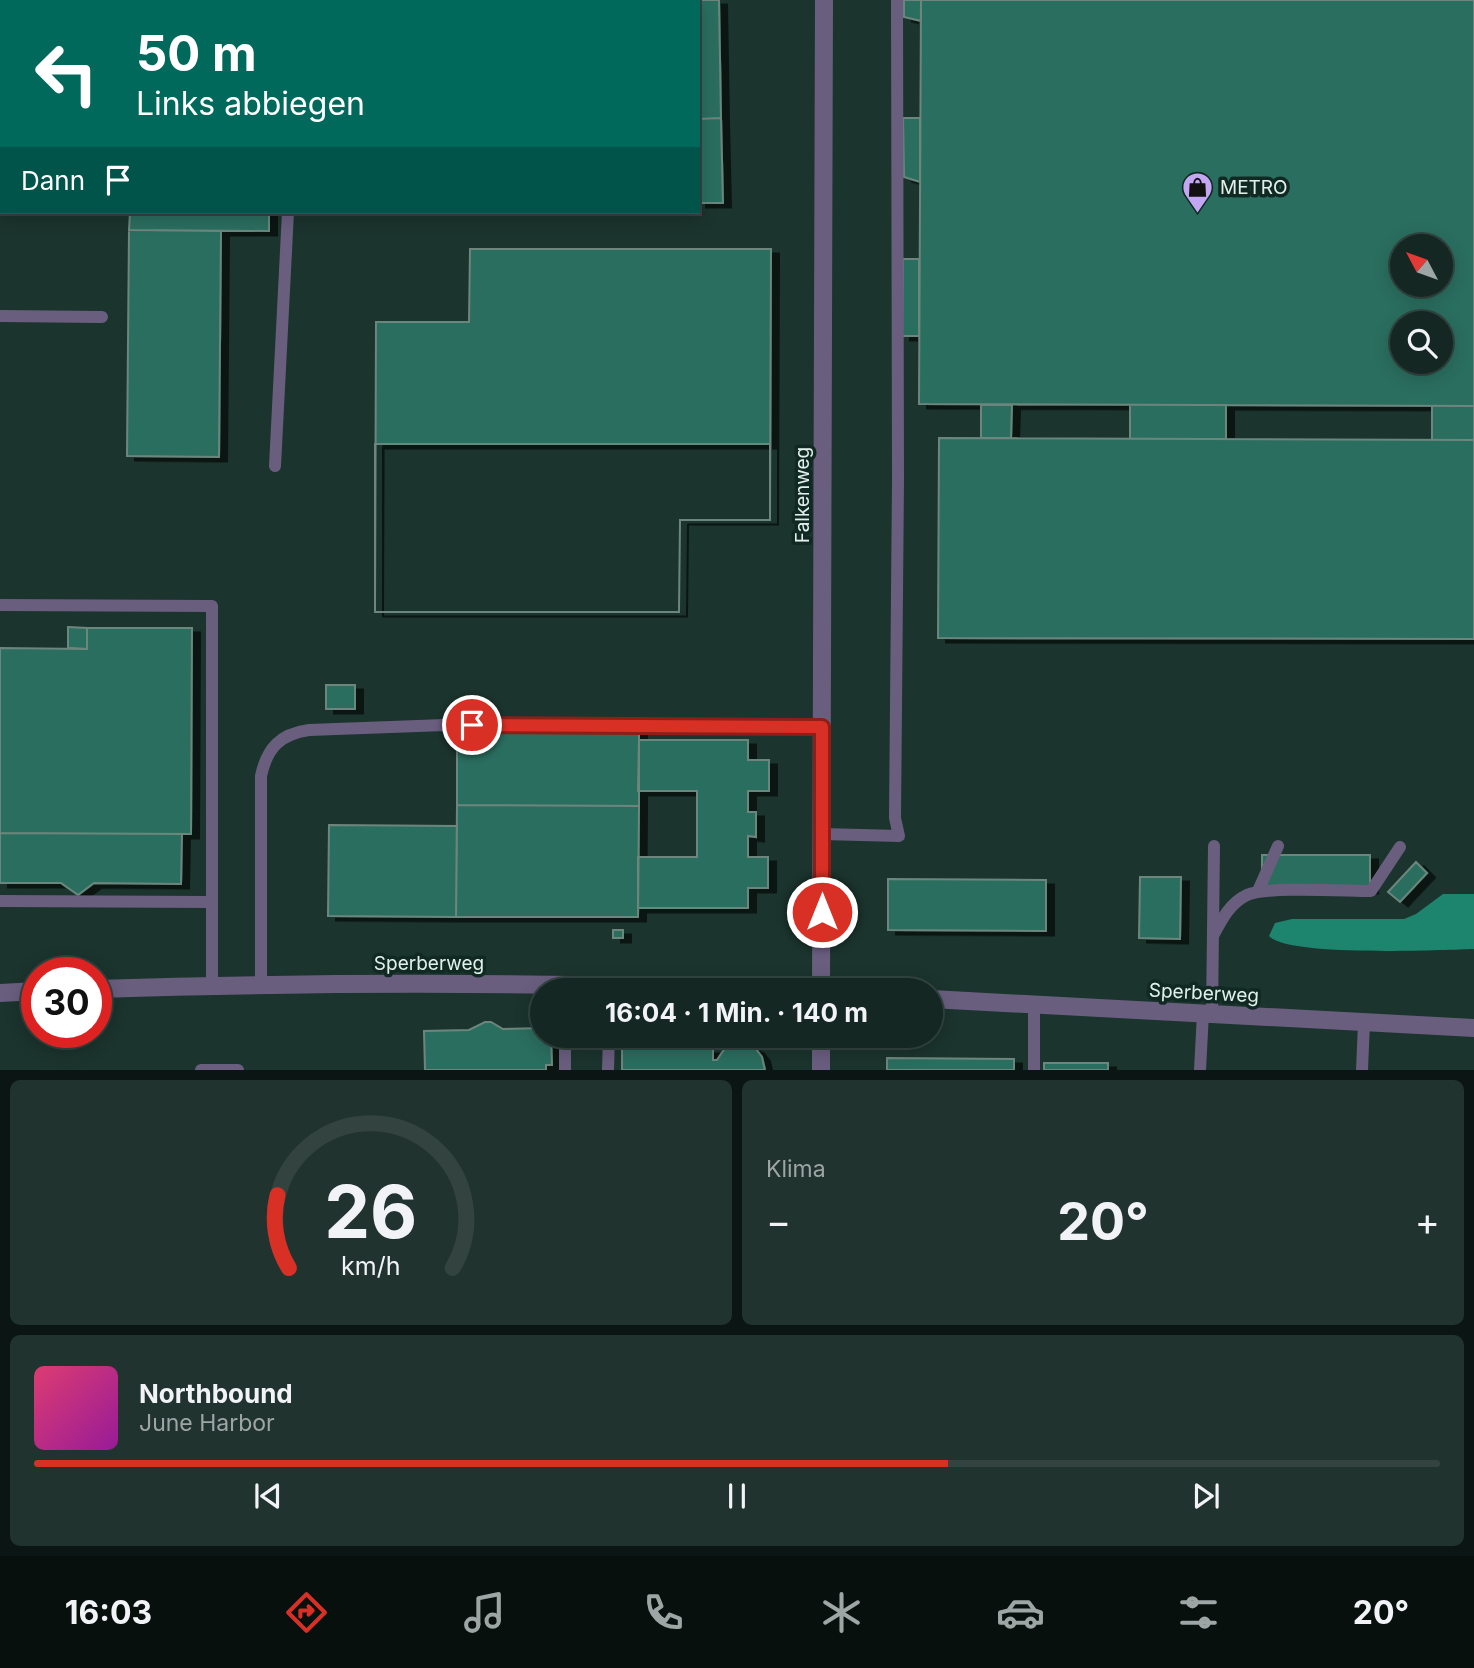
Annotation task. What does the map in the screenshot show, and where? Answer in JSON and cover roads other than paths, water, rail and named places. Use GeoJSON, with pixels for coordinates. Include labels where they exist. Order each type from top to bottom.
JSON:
{"type":"FeatureCollection","features":[{"type":"Feature","properties":{"kind":"street","name":"Falkenweg"},"geometry":{"type":"LineString","coordinates":[[821,978],[824,0]]}},
{"type":"Feature","properties":{"kind":"street","name":"Sperberweg"},"geometry":{"type":"LineString","coordinates":[[112,988],[261,984],[530,987]]}},
{"type":"Feature","properties":{"kind":"street"},"geometry":{"type":"LineString","coordinates":[[0,993],[21,992]]}},
{"type":"Feature","properties":{"kind":"street","name":"Sperberweg"},"geometry":{"type":"LineString","coordinates":[[943,1000],[1474,1028]]}},
{"type":"Feature","properties":{"kind":"street"},"geometry":{"type":"LineString","coordinates":[[821,1048],[821,1069]]}},
{"type":"Feature","properties":{"kind":"lane"},"geometry":{"type":"LineString","coordinates":[[822,834],[899,836],[895,818],[898,480],[897,0]]}},
{"type":"Feature","properties":{"kind":"lane"},"geometry":{"type":"LineString","coordinates":[[275,466],[288,214]]}},
{"type":"Feature","properties":{"kind":"lane"},"geometry":{"type":"LineString","coordinates":[[0,316],[102,317]]}},
{"type":"Feature","properties":{"kind":"lane"},"geometry":{"type":"LineString","coordinates":[[0,605],[212,607],[212,985]]}},
{"type":"Feature","properties":{"kind":"lane"},"geometry":{"type":"LineString","coordinates":[[261,984],[261,776],[268,753],[281,738],[289,734],[309,730],[445,725],[822,727]]}},
{"type":"Feature","properties":{"kind":"lane"},"geometry":{"type":"LineString","coordinates":[[1200,1069],[1213,936],[1214,846]]}},
{"type":"Feature","properties":{"kind":"lane"},"geometry":{"type":"LineString","coordinates":[[1258,891],[1278,846]]}},
{"type":"Feature","properties":{"kind":"lane"},"geometry":{"type":"LineString","coordinates":[[1213,936],[1224,915],[1234,904],[1258,891],[1371,891],[1400,847]]}},
{"type":"Feature","properties":{"kind":"lane"},"geometry":{"type":"LineString","coordinates":[[0,901],[212,902]]}},
{"type":"Feature","properties":{"kind":"lane"},"geometry":{"type":"LineString","coordinates":[[1034,1004],[1034,1069]]}},
{"type":"Feature","properties":{"kind":"lane"},"geometry":{"type":"LineString","coordinates":[[1362,1069],[1364,1023]]}},
{"type":"Feature","properties":{"kind":"lane"},"geometry":{"type":"LineString","coordinates":[[565,1048],[565,1069]]}},
{"type":"Feature","properties":{"kind":"lane"},"geometry":{"type":"LineString","coordinates":[[608,1069],[609,1048]]}},
{"type":"Feature","properties":{"kind":"lane"},"geometry":{"type":"LineString","coordinates":[[201,1069],[238,1069]]}},
{"type":"Feature","properties":{"kind":"place","name":"METRO"},"geometry":{"type":"Point","coordinates":[1197,214]}}]}
